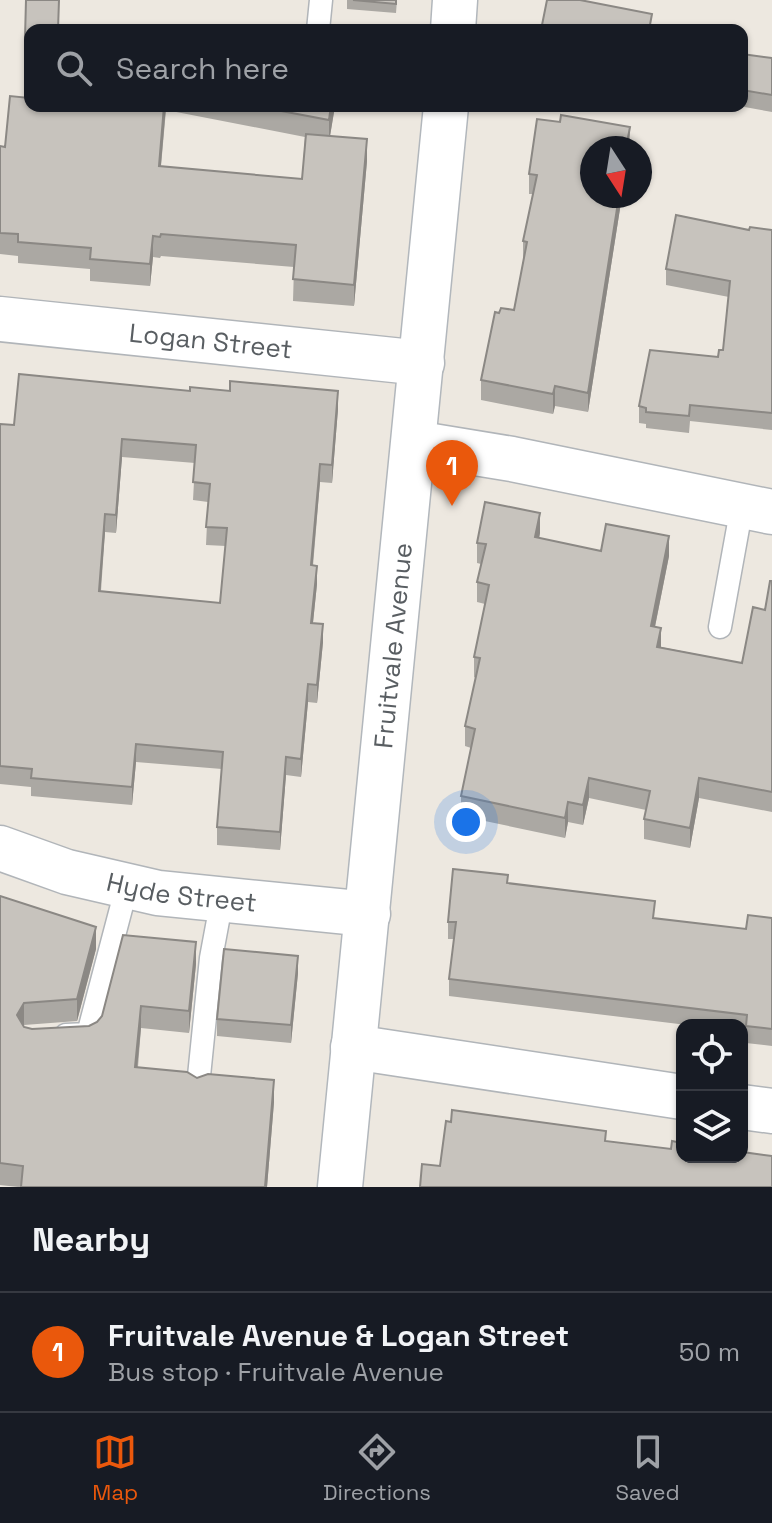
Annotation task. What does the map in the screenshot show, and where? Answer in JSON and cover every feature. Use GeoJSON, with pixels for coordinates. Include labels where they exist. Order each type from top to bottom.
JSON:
{"type":"FeatureCollection","features":[{"type":"Feature","properties":{"kind":"street"},"geometry":{"type":"LineString","coordinates":[[453,24],[455,0]]}},
{"type":"Feature","properties":{"kind":"street","name":"Fruitvale Avenue"},"geometry":{"type":"LineString","coordinates":[[340,1187],[445,112]]}},
{"type":"Feature","properties":{"kind":"street","name":"Logan Street"},"geometry":{"type":"LineString","coordinates":[[0,319],[422,363]]}},
{"type":"Feature","properties":{"kind":"street"},"geometry":{"type":"LineString","coordinates":[[414,443],[512,459],[757,509]]}},
{"type":"Feature","properties":{"kind":"street","name":"Hyde Street"},"geometry":{"type":"LineString","coordinates":[[0,848],[67,872],[158,893],[368,914]]}},
{"type":"Feature","properties":{"kind":"street"},"geometry":{"type":"LineString","coordinates":[[353,1047],[676,1096]]}},
{"type":"Feature","properties":{"kind":"street"},"geometry":{"type":"LineString","coordinates":[[748,1108],[772,1111]]}},
{"type":"Feature","properties":{"kind":"lane"},"geometry":{"type":"LineString","coordinates":[[319,24],[321,0]]}},
{"type":"Feature","properties":{"kind":"lane"},"geometry":{"type":"LineString","coordinates":[[720,627],[757,509]]}},
{"type":"Feature","properties":{"kind":"lane"},"geometry":{"type":"LineString","coordinates":[[45,1036],[88,1034],[127,886]]}},
{"type":"Feature","properties":{"kind":"lane"},"geometry":{"type":"LineString","coordinates":[[198,1086],[211,958],[222,899]]}},
{"type":"Feature","properties":{"kind":"building"},"geometry":{"type":"Polygon","coordinates":[[[26,0],[59,0],[58,24],[25,24],[26,0]]]}},
{"type":"Feature","properties":{"kind":"building"},"geometry":{"type":"Polygon","coordinates":[[[353,0],[396,0],[396,4],[353,0]]]}},
{"type":"Feature","properties":{"kind":"building"},"geometry":{"type":"Polygon","coordinates":[[[547,0],[580,0],[652,14],[650,24],[542,24],[547,0]]]}},
{"type":"Feature","properties":{"kind":"building"},"geometry":{"type":"Polygon","coordinates":[[[748,55],[772,58],[772,95],[748,91],[748,55]]]}},
{"type":"Feature","properties":{"kind":"building"},"geometry":{"type":"Polygon","coordinates":[[[10,96],[24,97],[24,112],[164,112],[159,166],[302,179],[306,134],[367,139],[354,285],[293,279],[296,245],[161,234],[160,237],[153,236],[150,264],[90,259],[91,248],[18,242],[18,234],[0,233],[0,146],[5,147],[10,96]]]}},
{"type":"Feature","properties":{"kind":"building"},"geometry":{"type":"Polygon","coordinates":[[[287,112],[330,112],[329,120],[287,112]]]}},
{"type":"Feature","properties":{"kind":"building"},"geometry":{"type":"Polygon","coordinates":[[[561,115],[630,127],[628,136],[580,136],[580,208],[617,208],[588,393],[555,386],[553,394],[481,380],[495,312],[499,313],[501,308],[514,310],[527,242],[523,241],[537,175],[529,174],[537,119],[560,122],[561,115]]]}},
{"type":"Feature","properties":{"kind":"building"},"geometry":{"type":"Polygon","coordinates":[[[676,215],[749,230],[750,227],[772,230],[772,413],[690,405],[689,416],[646,412],[646,408],[639,406],[650,350],[718,357],[719,350],[723,350],[730,281],[666,269],[676,215]]]}},
{"type":"Feature","properties":{"kind":"building"},"geometry":{"type":"Polygon","coordinates":[[[19,374],[190,391],[190,387],[230,391],[230,381],[338,391],[332,465],[320,464],[311,565],[317,566],[311,623],[323,624],[317,685],[308,684],[301,759],[286,757],[280,832],[217,827],[223,752],[136,744],[132,787],[31,778],[32,769],[0,766],[0,424],[14,425],[19,374]],[[122,439],[116,515],[105,514],[99,591],[220,603],[227,528],[206,527],[210,484],[193,482],[196,445],[122,439]]]}},
{"type":"Feature","properties":{"kind":"building"},"geometry":{"type":"Polygon","coordinates":[[[485,502],[540,513],[535,537],[601,551],[606,524],[669,536],[651,626],[661,628],[657,647],[742,663],[753,607],[765,610],[772,581],[772,792],[699,778],[690,828],[644,819],[650,791],[589,778],[583,805],[568,802],[565,818],[461,796],[475,729],[465,726],[480,658],[474,657],[489,585],[477,582],[486,544],[477,543],[485,502]]]}},
{"type":"Feature","properties":{"kind":"building"},"geometry":{"type":"Polygon","coordinates":[[[453,869],[508,875],[507,883],[655,901],[653,918],[746,929],[748,915],[772,918],[772,1029],[748,1026],[747,1015],[449,979],[456,922],[448,922],[453,869]]]}},
{"type":"Feature","properties":{"kind":"building"},"geometry":{"type":"Polygon","coordinates":[[[0,896],[96,927],[77,999],[24,1003],[17,1015],[24,1027],[32,1029],[89,1026],[97,1022],[102,1016],[123,935],[196,942],[189,1011],[141,1006],[135,1067],[187,1072],[197,1078],[208,1074],[274,1080],[265,1187],[21,1187],[23,1166],[0,1163],[0,896]]]}},
{"type":"Feature","properties":{"kind":"building"},"geometry":{"type":"Polygon","coordinates":[[[224,949],[298,956],[291,1025],[217,1019],[224,949]]]}},
{"type":"Feature","properties":{"kind":"building"},"geometry":{"type":"Polygon","coordinates":[[[452,1110],[606,1131],[605,1141],[671,1149],[672,1141],[676,1142],[676,1163],[748,1163],[748,1153],[772,1156],[772,1187],[420,1187],[422,1164],[440,1166],[446,1121],[451,1122],[452,1110]]]}},
{"type":"Feature","properties":{"kind":"place","name":"Fruitvale Avenue & Logan Street"},"geometry":{"type":"Point","coordinates":[452,506]}}]}
